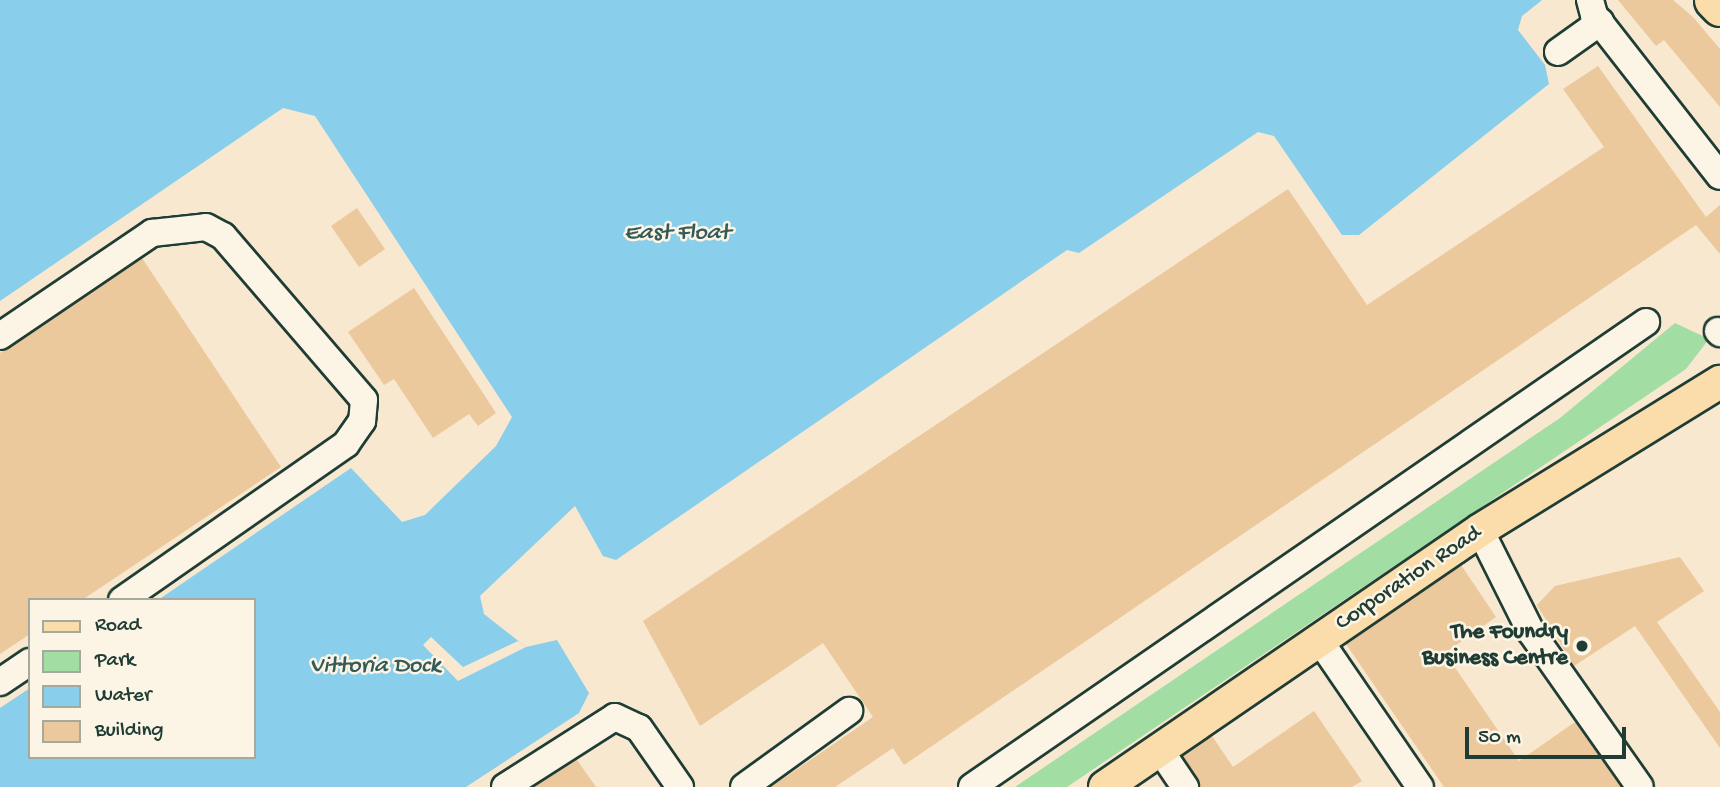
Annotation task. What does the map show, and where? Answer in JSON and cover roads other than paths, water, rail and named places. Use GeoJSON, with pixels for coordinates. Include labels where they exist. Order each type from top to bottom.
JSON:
{"type":"FeatureCollection","features":[{"type":"Feature","properties":{"kind":"highway"},"geometry":{"type":"LineString","coordinates":[[1713,0],[1720,7]]}},
{"type":"Feature","properties":{"kind":"main road","name":"Corporation Road"},"geometry":{"type":"LineString","coordinates":[[1105,787],[1480,530],[1720,383]]}},
{"type":"Feature","properties":{"kind":"street"},"geometry":{"type":"LineString","coordinates":[[1558,52],[1595,11],[1720,176]]}},
{"type":"Feature","properties":{"kind":"street"},"geometry":{"type":"LineString","coordinates":[[0,336],[152,233],[206,227],[223,236],[364,400],[362,421],[346,444],[125,598]]}},
{"type":"Feature","properties":{"kind":"street"},"geometry":{"type":"LineString","coordinates":[[972,787],[1646,322]]}},
{"type":"Feature","properties":{"kind":"street"},"geometry":{"type":"LineString","coordinates":[[1480,530],[1531,632],[1640,787]]}},
{"type":"Feature","properties":{"kind":"street"},"geometry":{"type":"LineString","coordinates":[[1320,641],[1420,787]]}},
{"type":"Feature","properties":{"kind":"street"},"geometry":{"type":"LineString","coordinates":[[0,682],[28,663]]}},
{"type":"Feature","properties":{"kind":"street"},"geometry":{"type":"LineString","coordinates":[[744,787],[849,711]]}},
{"type":"Feature","properties":{"kind":"street"},"geometry":{"type":"LineString","coordinates":[[505,787],[615,717],[639,728],[680,787]]}},
{"type":"Feature","properties":{"kind":"street"},"geometry":{"type":"LineString","coordinates":[[1160,750],[1185,787]]}},
{"type":"Feature","properties":{"kind":"water","name":"East Float"},"geometry":{"type":"Polygon","coordinates":[[[0,0],[1542,0],[1522,16],[1518,30],[1545,65],[1549,84],[1359,235],[1342,235],[1274,136],[1258,132],[1079,253],[1067,250],[616,560],[603,556],[575,506],[480,596],[484,614],[526,647],[557,640],[589,693],[579,713],[466,787],[0,787],[0,708],[28,689],[28,759],[256,759],[256,598],[161,598],[351,468],[402,522],[425,515],[496,446],[512,417],[315,116],[283,108],[0,301],[0,0]]]}},
{"type":"Feature","properties":{"kind":"place","name":"The Foundry Business Centre"},"geometry":{"type":"Point","coordinates":[1582,646]}},
{"type":"Feature","properties":{"kind":"water label","name":"Vittoria Dock"},"geometry":{"type":"Point","coordinates":[375,667]}}]}
